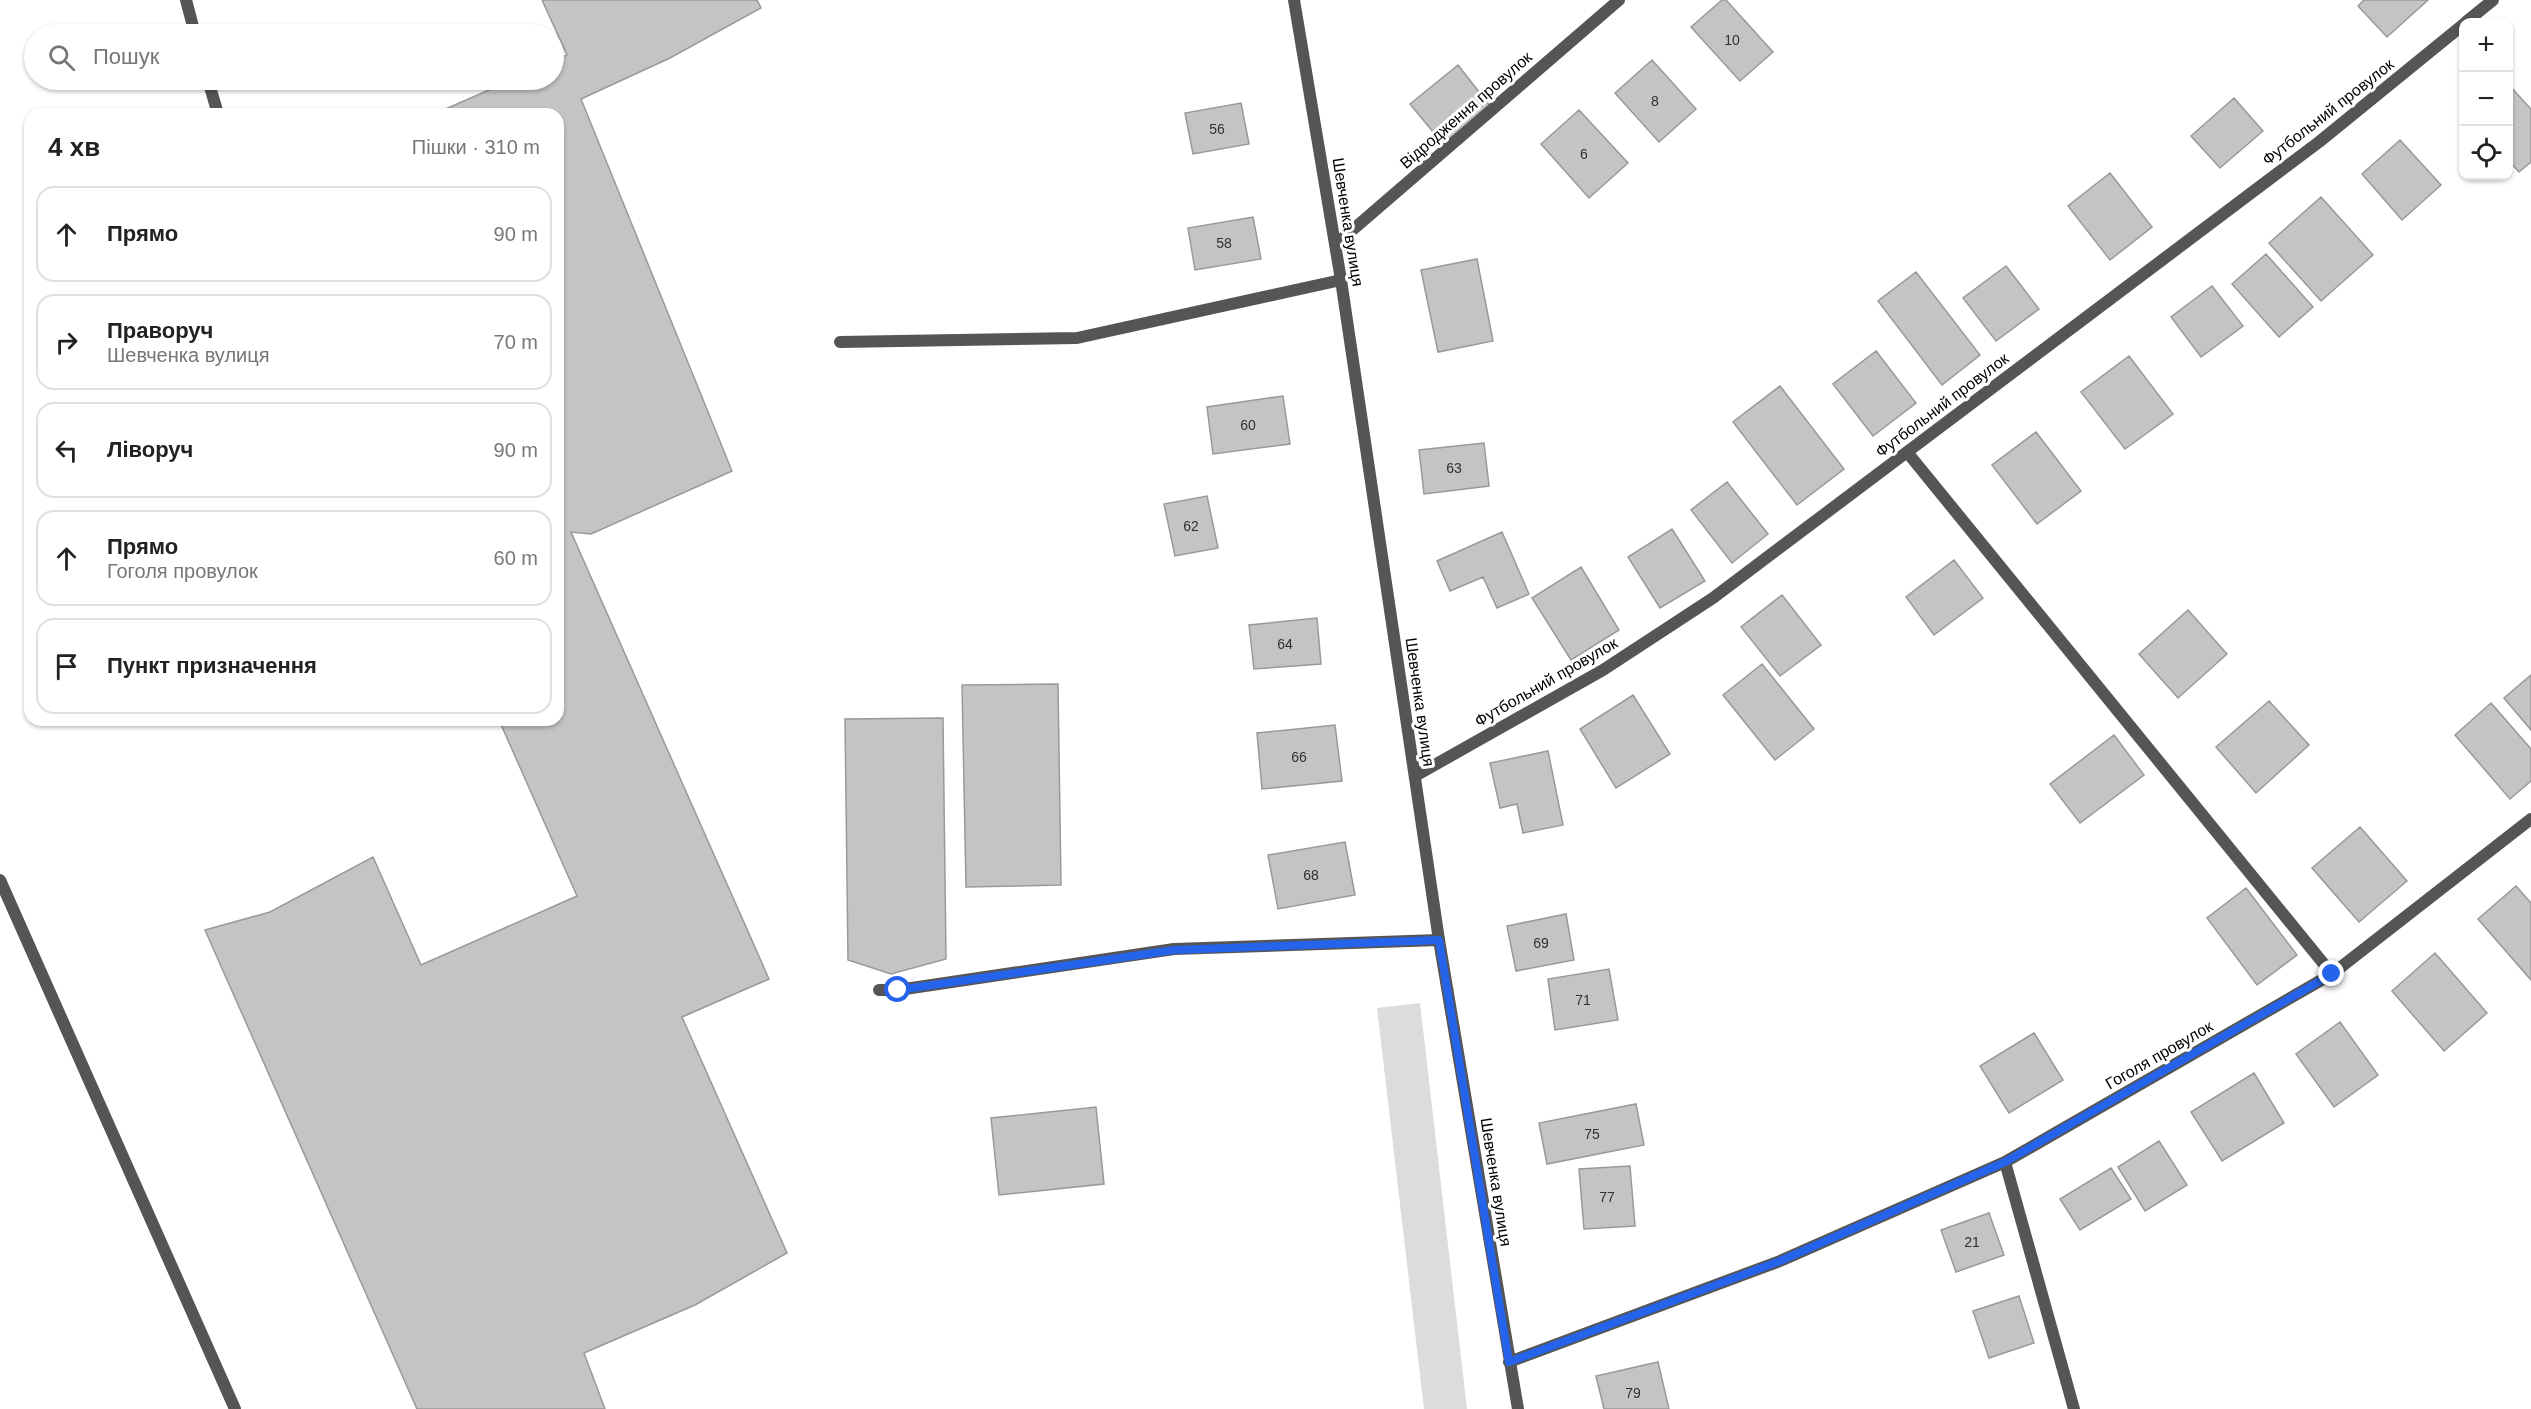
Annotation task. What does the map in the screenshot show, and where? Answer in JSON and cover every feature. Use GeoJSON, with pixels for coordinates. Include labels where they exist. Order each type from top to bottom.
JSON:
{"type":"FeatureCollection","features":[{"type":"Feature","properties":{"kind":"street"},"geometry":{"type":"LineString","coordinates":[[186,0],[192,24]]}},
{"type":"Feature","properties":{"kind":"street","name":"Шевченка вулиця"},"geometry":{"type":"LineString","coordinates":[[1294,0],[1341,280],[1439,940],[1518,1409]]}},
{"type":"Feature","properties":{"kind":"street","name":"Відродження провулок"},"geometry":{"type":"LineString","coordinates":[[1335,245],[1619,0]]}},
{"type":"Feature","properties":{"kind":"street","name":"Футбольний провулок"},"geometry":{"type":"LineString","coordinates":[[2470,18],[2493,0]]}},
{"type":"Feature","properties":{"kind":"street","name":"Футбольний провулок"},"geometry":{"type":"LineString","coordinates":[[1415,776],[1604,670],[1713,598],[2319,142],[2459,27]]}},
{"type":"Feature","properties":{"kind":"street"},"geometry":{"type":"LineString","coordinates":[[211,90],[216,108]]}},
{"type":"Feature","properties":{"kind":"street"},"geometry":{"type":"LineString","coordinates":[[840,342],[1077,338],[1341,280]]}},
{"type":"Feature","properties":{"kind":"street"},"geometry":{"type":"LineString","coordinates":[[1907,452],[2332,974]]}},
{"type":"Feature","properties":{"kind":"street","name":"Гоголя провулок"},"geometry":{"type":"LineString","coordinates":[[1509,1362],[1780,1261],[2005,1162],[2332,974],[2531,819]]}},
{"type":"Feature","properties":{"kind":"street"},"geometry":{"type":"LineString","coordinates":[[0,880],[235,1409]]}},
{"type":"Feature","properties":{"kind":"street"},"geometry":{"type":"LineString","coordinates":[[879,990],[898,990],[1174,950],[1439,940]]}},
{"type":"Feature","properties":{"kind":"street"},"geometry":{"type":"LineString","coordinates":[[2005,1162],[2074,1409]]}},
{"type":"Feature","properties":{"kind":"shaded area"},"geometry":{"type":"Polygon","coordinates":[[[1420,1003],[1467,1409],[1424,1409],[1377,1008],[1420,1003]]]}},
{"type":"Feature","properties":{"kind":"building"},"geometry":{"type":"Polygon","coordinates":[[[542,0],[757,0],[761,8],[670,58],[581,99],[732,471],[591,534],[571,532],[769,979],[682,1017],[787,1253],[695,1305],[584,1353],[605,1409],[417,1409],[205,930],[270,912],[373,857],[421,965],[577,896],[502,726],[564,726],[564,108],[448,108],[489,90],[564,90],[564,56],[567,55],[564,48],[564,24],[553,24],[542,0]]]}},
{"type":"Feature","properties":{"kind":"building"},"geometry":{"type":"Polygon","coordinates":[[[1722,0],[1726,0],[1773,52],[1740,81],[1691,27],[1722,0]]]}},
{"type":"Feature","properties":{"kind":"building"},"geometry":{"type":"Polygon","coordinates":[[[2364,0],[2428,0],[2387,37],[2358,6],[2364,0]]]}},
{"type":"Feature","properties":{"kind":"building"},"geometry":{"type":"Polygon","coordinates":[[[1652,60],[1696,109],[1659,142],[1615,93],[1652,60]]]}},
{"type":"Feature","properties":{"kind":"building"},"geometry":{"type":"Polygon","coordinates":[[[1458,65],[1490,106],[1443,144],[1410,104],[1458,65]]]}},
{"type":"Feature","properties":{"kind":"building"},"geometry":{"type":"Polygon","coordinates":[[[2513,89],[2531,109],[2531,162],[2519,172],[2513,165],[2513,89]]]}},
{"type":"Feature","properties":{"kind":"building"},"geometry":{"type":"Polygon","coordinates":[[[2234,98],[2263,131],[2220,168],[2191,136],[2234,98]]]}},
{"type":"Feature","properties":{"kind":"building"},"geometry":{"type":"Polygon","coordinates":[[[1241,103],[1249,144],[1193,154],[1185,113],[1241,103]]]}},
{"type":"Feature","properties":{"kind":"building"},"geometry":{"type":"Polygon","coordinates":[[[1579,110],[1628,163],[1589,198],[1541,144],[1579,110]]]}},
{"type":"Feature","properties":{"kind":"building"},"geometry":{"type":"Polygon","coordinates":[[[2400,140],[2441,185],[2402,220],[2362,174],[2400,140]]]}},
{"type":"Feature","properties":{"kind":"building"},"geometry":{"type":"Polygon","coordinates":[[[2110,173],[2152,227],[2110,260],[2068,206],[2110,173]]]}},
{"type":"Feature","properties":{"kind":"building"},"geometry":{"type":"Polygon","coordinates":[[[2321,197],[2373,255],[2321,301],[2269,243],[2321,197]]]}},
{"type":"Feature","properties":{"kind":"building"},"geometry":{"type":"Polygon","coordinates":[[[1253,217],[1261,259],[1195,270],[1188,228],[1253,217]]]}},
{"type":"Feature","properties":{"kind":"building"},"geometry":{"type":"Polygon","coordinates":[[[2266,254],[2313,307],[2279,337],[2232,284],[2266,254]]]}},
{"type":"Feature","properties":{"kind":"building"},"geometry":{"type":"Polygon","coordinates":[[[1477,259],[1493,341],[1438,352],[1421,270],[1477,259]]]}},
{"type":"Feature","properties":{"kind":"building"},"geometry":{"type":"Polygon","coordinates":[[[2006,266],[2039,309],[1996,341],[1963,298],[2006,266]]]}},
{"type":"Feature","properties":{"kind":"building"},"geometry":{"type":"Polygon","coordinates":[[[1916,272],[1980,355],[1942,385],[1878,301],[1916,272]]]}},
{"type":"Feature","properties":{"kind":"building"},"geometry":{"type":"Polygon","coordinates":[[[2212,286],[2243,326],[2201,357],[2171,317],[2212,286]]]}},
{"type":"Feature","properties":{"kind":"building"},"geometry":{"type":"Polygon","coordinates":[[[1876,351],[1916,403],[1873,436],[1833,384],[1876,351]]]}},
{"type":"Feature","properties":{"kind":"building"},"geometry":{"type":"Polygon","coordinates":[[[2129,356],[2173,414],[2125,449],[2081,392],[2129,356]]]}},
{"type":"Feature","properties":{"kind":"building"},"geometry":{"type":"Polygon","coordinates":[[[1780,386],[1844,469],[1797,505],[1733,422],[1780,386]]]}},
{"type":"Feature","properties":{"kind":"building"},"geometry":{"type":"Polygon","coordinates":[[[1283,396],[1290,444],[1213,454],[1207,407],[1283,396]]]}},
{"type":"Feature","properties":{"kind":"building"},"geometry":{"type":"Polygon","coordinates":[[[2036,432],[2081,491],[2037,524],[1992,465],[2036,432]]]}},
{"type":"Feature","properties":{"kind":"building"},"geometry":{"type":"Polygon","coordinates":[[[1484,443],[1489,486],[1424,494],[1419,450],[1484,443]]]}},
{"type":"Feature","properties":{"kind":"building"},"geometry":{"type":"Polygon","coordinates":[[[1727,482],[1768,534],[1732,563],[1691,510],[1727,482]]]}},
{"type":"Feature","properties":{"kind":"building"},"geometry":{"type":"Polygon","coordinates":[[[1207,496],[1218,548],[1175,556],[1164,504],[1207,496]]]}},
{"type":"Feature","properties":{"kind":"building"},"geometry":{"type":"Polygon","coordinates":[[[1672,529],[1705,581],[1660,608],[1628,557],[1672,529]]]}},
{"type":"Feature","properties":{"kind":"building"},"geometry":{"type":"Polygon","coordinates":[[[1502,532],[1529,594],[1497,608],[1483,577],[1450,591],[1437,561],[1502,532]]]}},
{"type":"Feature","properties":{"kind":"building"},"geometry":{"type":"Polygon","coordinates":[[[1954,560],[1983,598],[1934,635],[1906,597],[1954,560]]]}},
{"type":"Feature","properties":{"kind":"building"},"geometry":{"type":"Polygon","coordinates":[[[1581,567],[1619,630],[1571,660],[1532,598],[1581,567]]]}},
{"type":"Feature","properties":{"kind":"building"},"geometry":{"type":"Polygon","coordinates":[[[1782,595],[1821,645],[1780,676],[1741,627],[1782,595]]]}},
{"type":"Feature","properties":{"kind":"building"},"geometry":{"type":"Polygon","coordinates":[[[2188,610],[2227,654],[2178,698],[2139,654],[2188,610]]]}},
{"type":"Feature","properties":{"kind":"building"},"geometry":{"type":"Polygon","coordinates":[[[1317,618],[1321,664],[1254,669],[1249,625],[1317,618]]]}},
{"type":"Feature","properties":{"kind":"building"},"geometry":{"type":"Polygon","coordinates":[[[1762,664],[1814,729],[1775,760],[1723,695],[1762,664]]]}},
{"type":"Feature","properties":{"kind":"building"},"geometry":{"type":"Polygon","coordinates":[[[2531,675],[2531,730],[2504,698],[2531,675]]]}},
{"type":"Feature","properties":{"kind":"building"},"geometry":{"type":"Polygon","coordinates":[[[1058,684],[1061,885],[966,887],[962,685],[1058,684]]]}},
{"type":"Feature","properties":{"kind":"building"},"geometry":{"type":"Polygon","coordinates":[[[1633,695],[1670,754],[1616,788],[1580,729],[1633,695]]]}},
{"type":"Feature","properties":{"kind":"building"},"geometry":{"type":"Polygon","coordinates":[[[2269,701],[2309,745],[2256,793],[2216,747],[2269,701]]]}},
{"type":"Feature","properties":{"kind":"building"},"geometry":{"type":"Polygon","coordinates":[[[2491,703],[2531,749],[2531,781],[2510,799],[2455,735],[2491,703]]]}},
{"type":"Feature","properties":{"kind":"building"},"geometry":{"type":"Polygon","coordinates":[[[943,718],[946,959],[891,974],[848,960],[845,719],[943,718]]]}},
{"type":"Feature","properties":{"kind":"building"},"geometry":{"type":"Polygon","coordinates":[[[1335,725],[1342,781],[1262,789],[1257,733],[1335,725]]]}},
{"type":"Feature","properties":{"kind":"building"},"geometry":{"type":"Polygon","coordinates":[[[2114,735],[2144,775],[2080,823],[2050,784],[2114,735]]]}},
{"type":"Feature","properties":{"kind":"building"},"geometry":{"type":"Polygon","coordinates":[[[1548,751],[1563,825],[1523,833],[1517,804],[1500,808],[1490,763],[1548,751]]]}},
{"type":"Feature","properties":{"kind":"building"},"geometry":{"type":"Polygon","coordinates":[[[2360,827],[2407,881],[2359,922],[2312,868],[2360,827]]]}},
{"type":"Feature","properties":{"kind":"building"},"geometry":{"type":"Polygon","coordinates":[[[1345,842],[1355,895],[1278,909],[1268,855],[1345,842]]]}},
{"type":"Feature","properties":{"kind":"building"},"geometry":{"type":"Polygon","coordinates":[[[2516,886],[2531,903],[2531,980],[2478,919],[2516,886]]]}},
{"type":"Feature","properties":{"kind":"building"},"geometry":{"type":"Polygon","coordinates":[[[2246,888],[2297,955],[2257,985],[2207,918],[2246,888]]]}},
{"type":"Feature","properties":{"kind":"building"},"geometry":{"type":"Polygon","coordinates":[[[1566,914],[1574,960],[1516,971],[1507,926],[1566,914]]]}},
{"type":"Feature","properties":{"kind":"building"},"geometry":{"type":"Polygon","coordinates":[[[2435,953],[2487,1013],[2444,1051],[2392,991],[2435,953]]]}},
{"type":"Feature","properties":{"kind":"building"},"geometry":{"type":"Polygon","coordinates":[[[1609,969],[1618,1020],[1555,1030],[1548,979],[1609,969]]]}},
{"type":"Feature","properties":{"kind":"building"},"geometry":{"type":"Polygon","coordinates":[[[2340,1022],[2378,1075],[2334,1107],[2296,1054],[2340,1022]]]}},
{"type":"Feature","properties":{"kind":"building"},"geometry":{"type":"Polygon","coordinates":[[[2034,1033],[2063,1080],[2009,1113],[1980,1066],[2034,1033]]]}},
{"type":"Feature","properties":{"kind":"building"},"geometry":{"type":"Polygon","coordinates":[[[2254,1073],[2284,1123],[2222,1161],[2191,1112],[2254,1073]]]}},
{"type":"Feature","properties":{"kind":"building"},"geometry":{"type":"Polygon","coordinates":[[[1636,1104],[1644,1145],[1547,1164],[1539,1123],[1636,1104]]]}},
{"type":"Feature","properties":{"kind":"building"},"geometry":{"type":"Polygon","coordinates":[[[1096,1107],[1104,1184],[999,1195],[991,1118],[1096,1107]]]}},
{"type":"Feature","properties":{"kind":"building"},"geometry":{"type":"Polygon","coordinates":[[[2159,1141],[2187,1185],[2145,1211],[2118,1167],[2159,1141]]]}},
{"type":"Feature","properties":{"kind":"building"},"geometry":{"type":"Polygon","coordinates":[[[1630,1166],[1635,1226],[1584,1229],[1579,1169],[1630,1166]]]}},
{"type":"Feature","properties":{"kind":"building"},"geometry":{"type":"Polygon","coordinates":[[[2111,1168],[2131,1199],[2080,1230],[2060,1199],[2111,1168]]]}},
{"type":"Feature","properties":{"kind":"building"},"geometry":{"type":"Polygon","coordinates":[[[1989,1213],[2004,1255],[1956,1272],[1941,1230],[1989,1213]]]}},
{"type":"Feature","properties":{"kind":"building"},"geometry":{"type":"Polygon","coordinates":[[[2019,1296],[2034,1343],[1989,1358],[1973,1311],[2019,1296]]]}},
{"type":"Feature","properties":{"kind":"building"},"geometry":{"type":"Polygon","coordinates":[[[1658,1362],[1669,1409],[1604,1409],[1596,1376],[1658,1362]]]}},
{"type":"Feature","properties":{"kind":"route"},"geometry":{"type":"LineString","coordinates":[[898,990],[1174,950],[1439,940],[1509,1362],[1780,1261],[2005,1162],[2332,974]]}}]}
